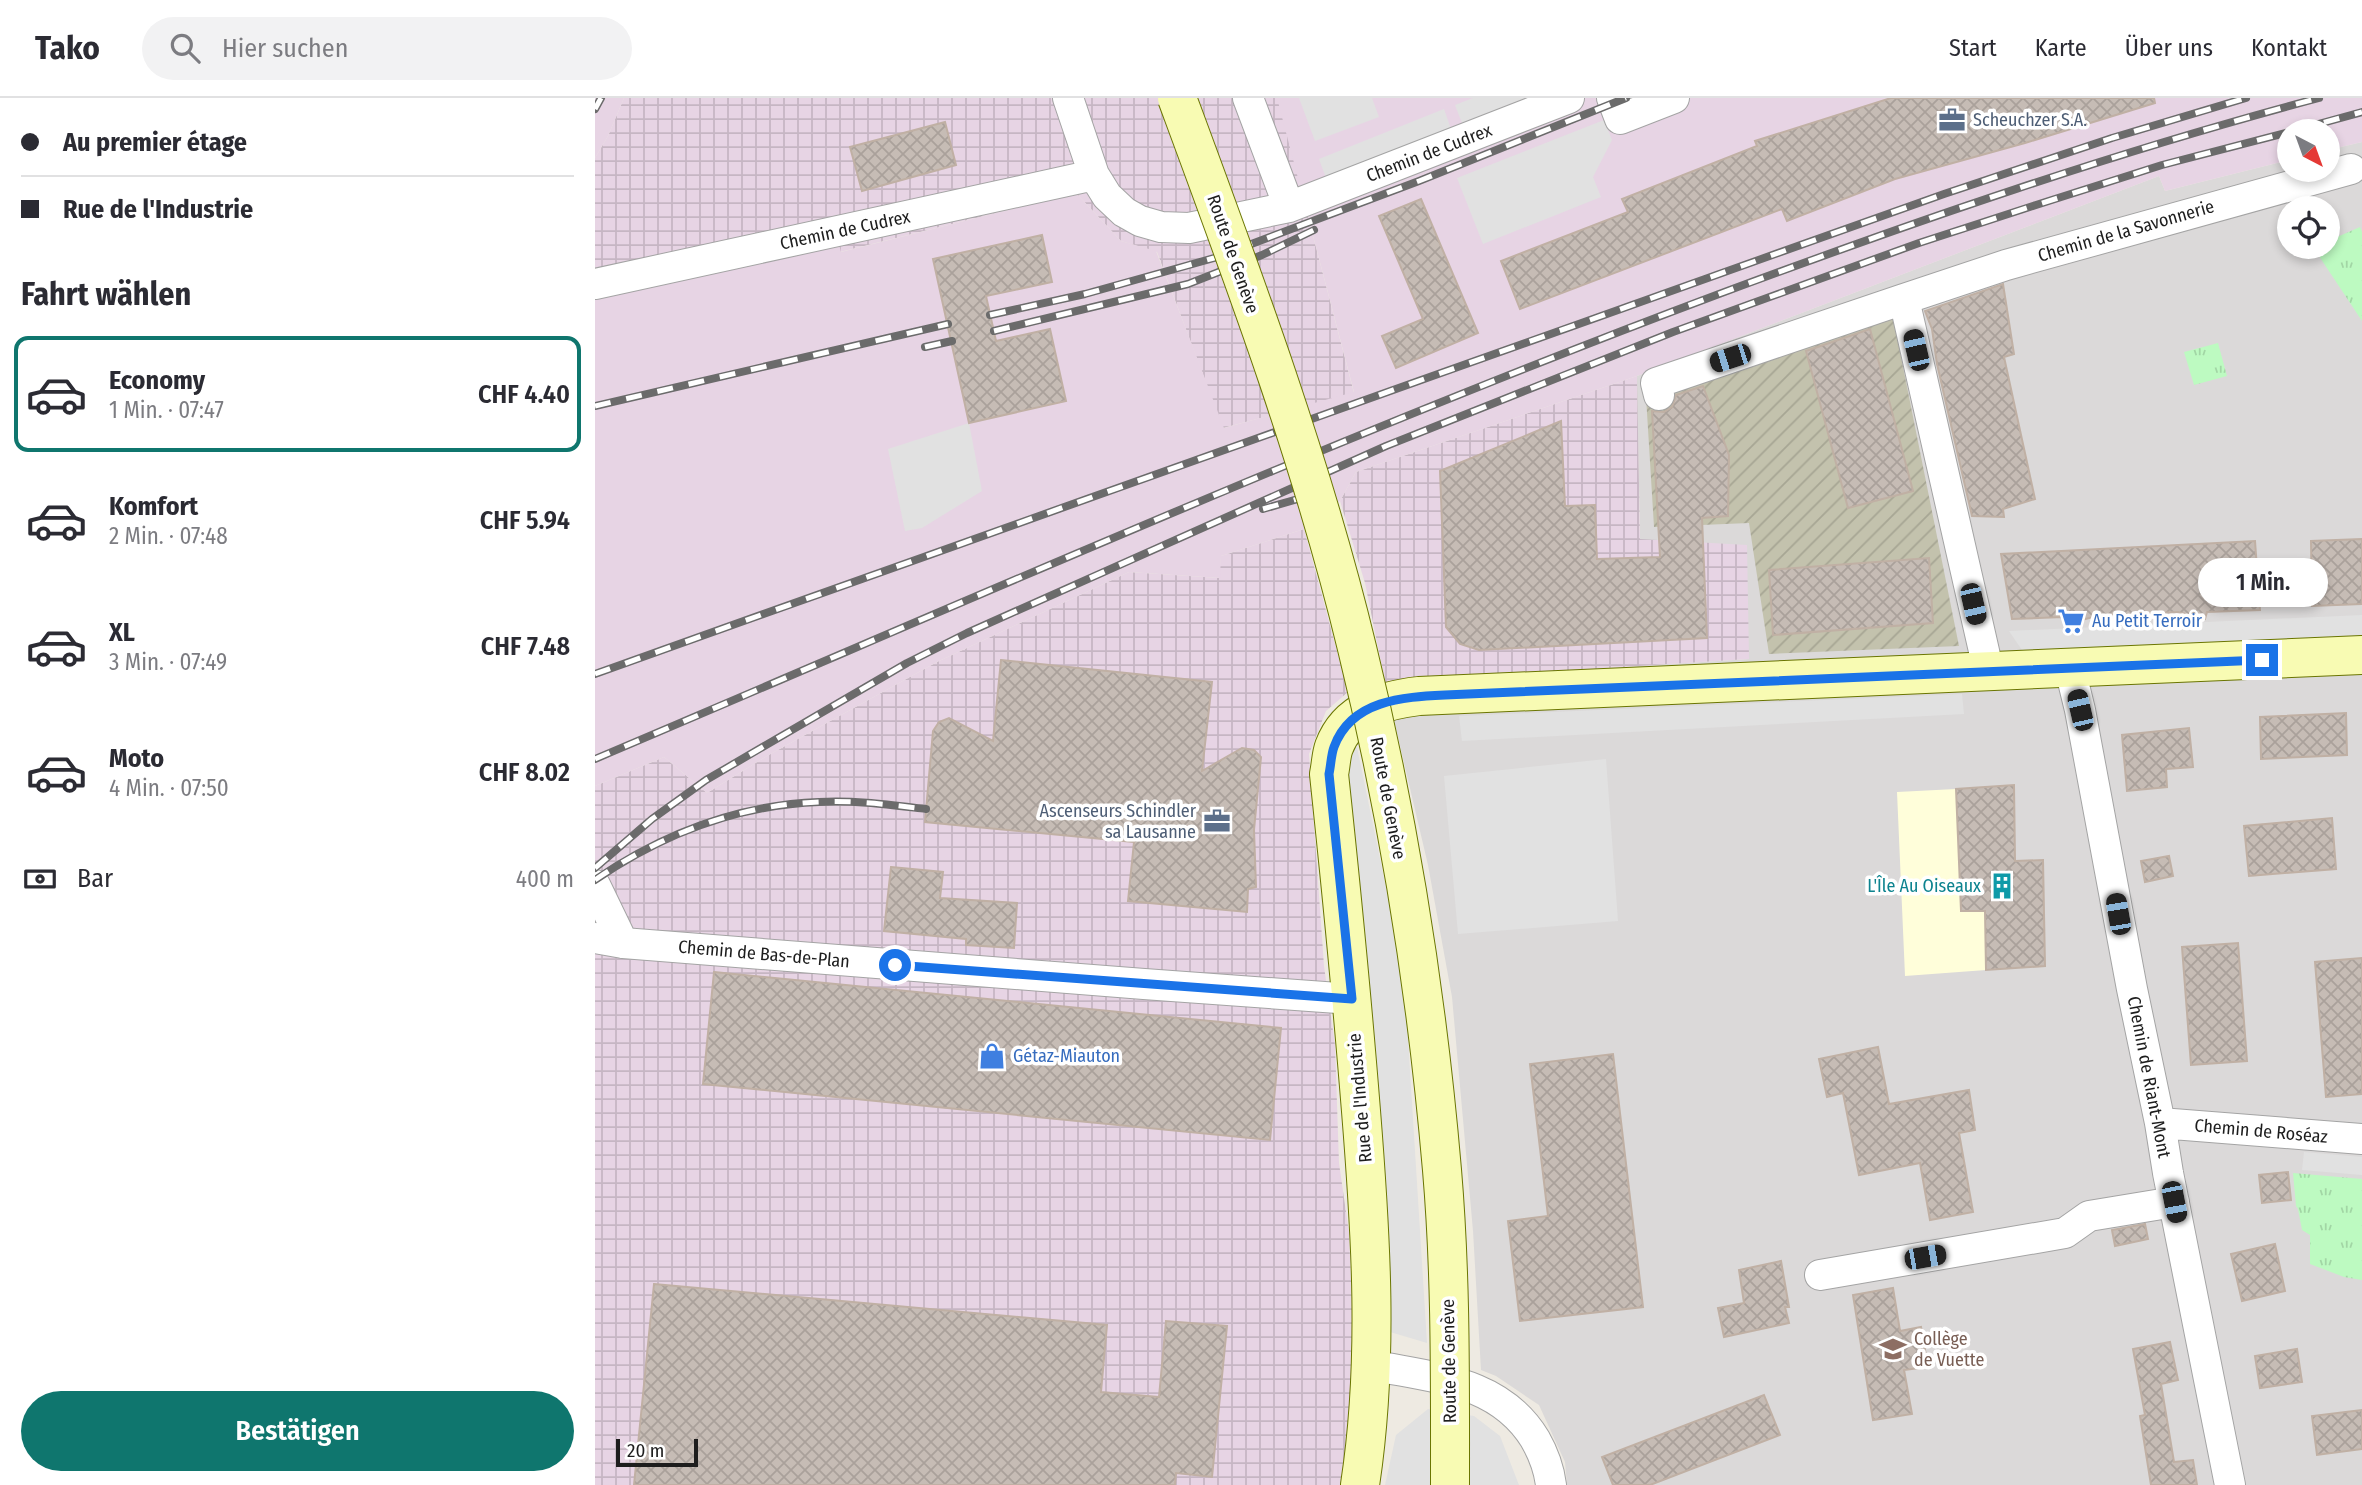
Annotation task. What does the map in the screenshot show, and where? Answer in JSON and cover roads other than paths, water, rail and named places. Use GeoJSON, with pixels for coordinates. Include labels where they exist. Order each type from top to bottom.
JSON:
{"type":"FeatureCollection","features":[{"type":"Feature","properties":{"kind":"street","name":"Chemin de Cudrex"},"geometry":{"type":"LineString","coordinates":[[1067,98],[1094,174],[1107,196],[1124,212],[1140,221],[1161,227],[1189,228],[1289,207],[1569,98]]}},
{"type":"Feature","properties":{"kind":"street","name":"Route de Genève"},"geometry":{"type":"LineString","coordinates":[[1177,98],[1278,380],[1320,513],[1357,647],[1389,791],[1422,996],[1442,1171],[1450,1334],[1450,1485]]}},
{"type":"Feature","properties":{"kind":"street"},"geometry":{"type":"LineString","coordinates":[[1248,98],[1289,207]]}},
{"type":"Feature","properties":{"kind":"street"},"geometry":{"type":"LineString","coordinates":[[1612,98],[1620,119],[1674,98]]}},
{"type":"Feature","properties":{"kind":"street","name":"Chemin de la Savonnerie"},"geometry":{"type":"LineString","coordinates":[[1659,395],[1656,383],[2019,261],[2351,169]]}},
{"type":"Feature","properties":{"kind":"street","name":"Chemin de Cudrex"},"geometry":{"type":"LineString","coordinates":[[595,285],[1068,182],[1094,174]]}},
{"type":"Feature","properties":{"kind":"street"},"geometry":{"type":"LineString","coordinates":[[1904,299],[1989,673]]}},
{"type":"Feature","properties":{"kind":"street","name":"Rue de l'Industrie"},"geometry":{"type":"LineString","coordinates":[[1360,1485],[1369,1419],[1371,1365],[1373,1299],[1369,1203],[1329,774],[1335,746],[1346,725],[1366,710],[1391,699],[1419,696],[2362,655]]}},
{"type":"Feature","properties":{"kind":"street","name":"Chemin de Riant-Mont"},"geometry":{"type":"LineString","coordinates":[[2070,669],[2230,1485]]}},
{"type":"Feature","properties":{"kind":"street"},"geometry":{"type":"LineString","coordinates":[[595,885],[609,940]]}},
{"type":"Feature","properties":{"kind":"street","name":"Chemin de Bas-de-Plan"},"geometry":{"type":"LineString","coordinates":[[609,940],[1121,983],[1352,999]]}},
{"type":"Feature","properties":{"kind":"street","name":"Chemin de Roséaz"},"geometry":{"type":"LineString","coordinates":[[2160,1123],[2362,1139]]}},
{"type":"Feature","properties":{"kind":"street"},"geometry":{"type":"LineString","coordinates":[[1820,1275],[2065,1233],[2088,1216],[2174,1202]]}},
{"type":"Feature","properties":{"kind":"street"},"geometry":{"type":"LineString","coordinates":[[1371,1365],[1471,1387],[1492,1395],[1527,1426],[1540,1448],[1551,1485]]}},
{"type":"Feature","properties":{"kind":"railway"},"geometry":{"type":"LineString","coordinates":[[595,109],[601,98]]}},
{"type":"Feature","properties":{"kind":"railway"},"geometry":{"type":"LineString","coordinates":[[990,315],[1085,294],[1214,258],[1419,181],[1626,98]]}},
{"type":"Feature","properties":{"kind":"railway"},"geometry":{"type":"LineString","coordinates":[[595,674],[1944,194],[2112,138],[2246,98]]}},
{"type":"Feature","properties":{"kind":"railway"},"geometry":{"type":"LineString","coordinates":[[595,759],[1154,520],[1577,348],[1793,267],[2016,189],[2167,141],[2319,98]]}},
{"type":"Feature","properties":{"kind":"railway"},"geometry":{"type":"LineString","coordinates":[[2337,119],[2362,112]]}},
{"type":"Feature","properties":{"kind":"railway"},"geometry":{"type":"LineString","coordinates":[[595,868],[652,819],[706,780],[907,663],[967,633],[1386,446],[1673,332],[1919,243],[2162,165],[2277,135]]}},
{"type":"Feature","properties":{"kind":"railway"},"geometry":{"type":"LineString","coordinates":[[994,331],[1188,284],[1262,255],[1314,230]]}},
{"type":"Feature","properties":{"kind":"railway"},"geometry":{"type":"LineString","coordinates":[[595,406],[948,324]]}},
{"type":"Feature","properties":{"kind":"railway"},"geometry":{"type":"LineString","coordinates":[[925,347],[952,341]]}},
{"type":"Feature","properties":{"kind":"railway"},"geometry":{"type":"LineString","coordinates":[[1263,509],[1298,499]]}},
{"type":"Feature","properties":{"kind":"railway"},"geometry":{"type":"LineString","coordinates":[[595,880],[674,836],[730,816],[759,809],[789,804],[832,802],[926,809]]}},
{"type":"Feature","properties":{"kind":"place","name":"Scheuchzer S.A."},"geometry":{"type":"Point","coordinates":[1952,120]}},
{"type":"Feature","properties":{"kind":"place","name":"Au Petit Terroir"},"geometry":{"type":"Point","coordinates":[2071,621]}},
{"type":"Feature","properties":{"kind":"place","name":"Ascenseurs Schindler sa Lausanne"},"geometry":{"type":"Point","coordinates":[1217,821]}},
{"type":"Feature","properties":{"kind":"place","name":"L'Île Au Oiseaux"},"geometry":{"type":"Point","coordinates":[2002,886]}},
{"type":"Feature","properties":{"kind":"place","name":"Gétaz-Miauton"},"geometry":{"type":"Point","coordinates":[992,1056]}},
{"type":"Feature","properties":{"kind":"place","name":"Collège de Vuette"},"geometry":{"type":"Point","coordinates":[1893,1349]}}]}
